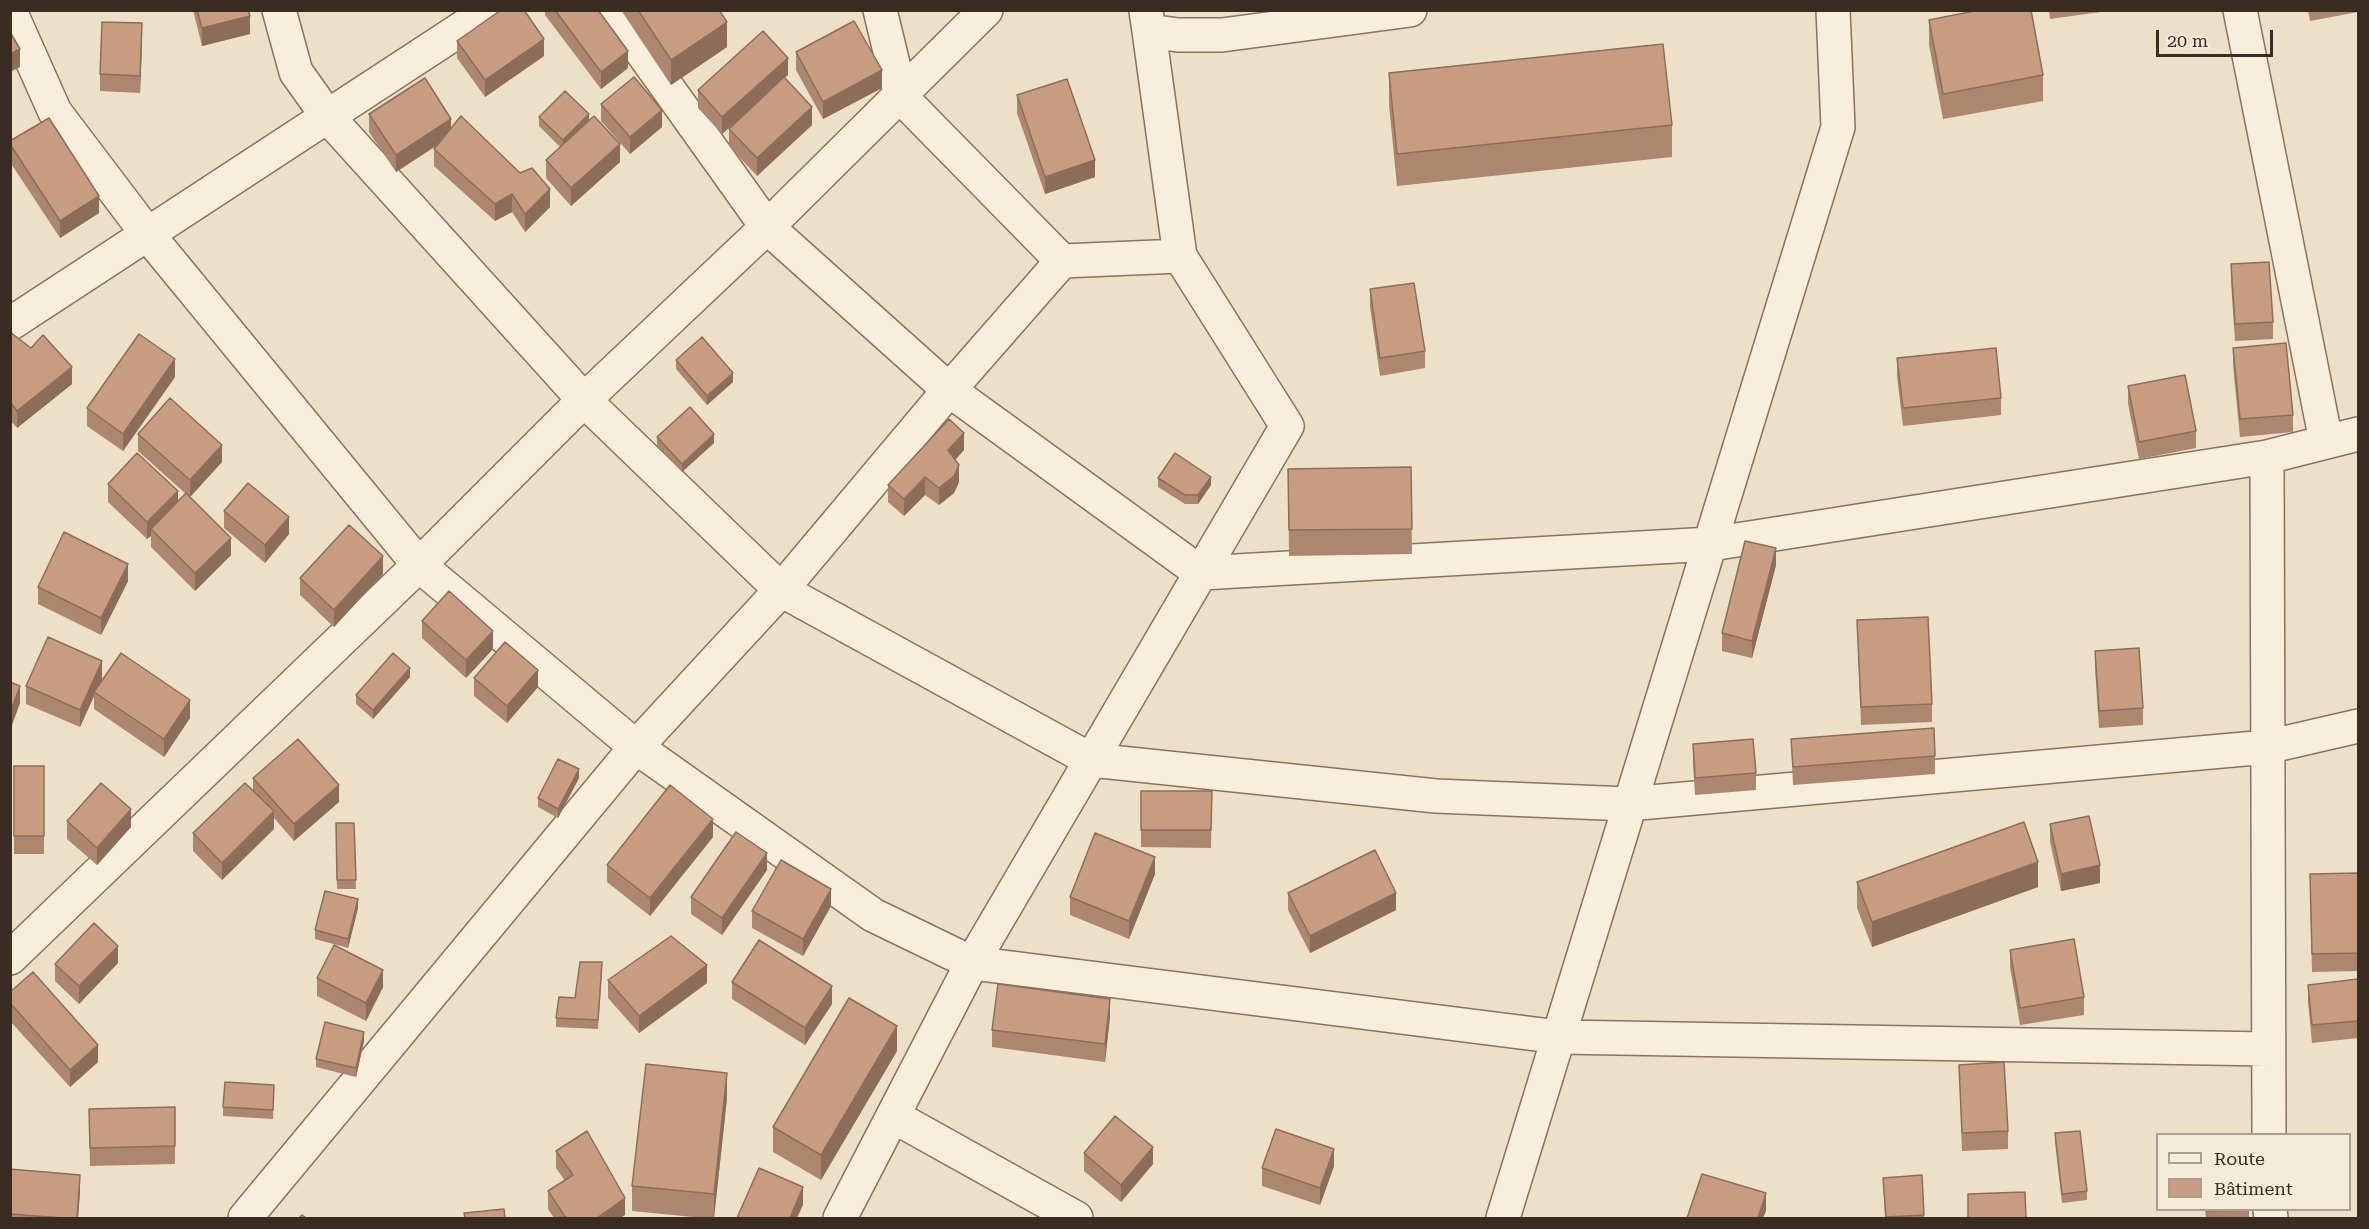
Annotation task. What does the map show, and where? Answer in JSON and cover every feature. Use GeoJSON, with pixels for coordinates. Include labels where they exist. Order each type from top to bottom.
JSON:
{"type":"FeatureCollection","features":[{"type":"Feature","properties":{"kind":"street"},"geometry":{"type":"LineString","coordinates":[[279,10],[296,72],[328,117],[584,400],[781,590],[1091,760],[1436,796],[1628,804],[2268,747],[2358,726]]}},
{"type":"Feature","properties":{"kind":"street"},"geometry":{"type":"LineString","coordinates":[[10,324],[149,236],[490,10]]}},
{"type":"Feature","properties":{"kind":"street"},"geometry":{"type":"LineString","coordinates":[[612,10],[767,227],[949,390],[1201,573],[1711,544],[2268,457],[2358,434]]}},
{"type":"Feature","properties":{"kind":"street"},"geometry":{"type":"LineString","coordinates":[[880,10],[901,97],[1062,261]]}},
{"type":"Feature","properties":{"kind":"street"},"geometry":{"type":"LineString","coordinates":[[10,958],[420,565],[584,400],[901,97],[986,10]]}},
{"type":"Feature","properties":{"kind":"street"},"geometry":{"type":"LineString","coordinates":[[1147,21],[1178,36],[1222,35],[1410,10]]}},
{"type":"Feature","properties":{"kind":"street"},"geometry":{"type":"LineString","coordinates":[[1503,1218],[1628,804],[1711,544],[1838,127],[1833,10]]}},
{"type":"Feature","properties":{"kind":"street"},"geometry":{"type":"LineString","coordinates":[[2240,10],[2326,441]]}},
{"type":"Feature","properties":{"kind":"street"},"geometry":{"type":"LineString","coordinates":[[10,11],[55,112],[149,236],[420,565],[636,747],[873,915],[972,963],[1559,1037],[2268,1049]]}},
{"type":"Feature","properties":{"kind":"street"},"geometry":{"type":"LineString","coordinates":[[840,1218],[972,963],[1287,426],[1180,256],[1147,21]]}},
{"type":"Feature","properties":{"kind":"street"},"geometry":{"type":"LineString","coordinates":[[245,1218],[636,747],[781,590],[949,390],[1062,261],[1180,256]]}},
{"type":"Feature","properties":{"kind":"street"},"geometry":{"type":"LineString","coordinates":[[2268,457],[2269,1133]]}},
{"type":"Feature","properties":{"kind":"street"},"geometry":{"type":"LineString","coordinates":[[893,1116],[1076,1218]]}},
{"type":"Feature","properties":{"kind":"building"},"geometry":{"type":"Polygon","coordinates":[[[197,10],[248,10],[250,16],[202,28],[197,10]]]}},
{"type":"Feature","properties":{"kind":"building"},"geometry":{"type":"Polygon","coordinates":[[[501,10],[524,10],[544,39],[485,80],[457,41],[501,10]]]}},
{"type":"Feature","properties":{"kind":"building"},"geometry":{"type":"Polygon","coordinates":[[[555,10],[598,10],[628,51],[601,72],[555,10]]]}},
{"type":"Feature","properties":{"kind":"building"},"geometry":{"type":"Polygon","coordinates":[[[638,10],[719,10],[727,22],[671,60],[638,10]]]}},
{"type":"Feature","properties":{"kind":"building"},"geometry":{"type":"Polygon","coordinates":[[[1979,10],[2031,10],[2043,75],[1943,94],[1929,20],[1979,10]]]}},
{"type":"Feature","properties":{"kind":"building"},"geometry":{"type":"Polygon","coordinates":[[[854,21],[882,70],[823,102],[796,52],[854,21]]]}},
{"type":"Feature","properties":{"kind":"building"},"geometry":{"type":"Polygon","coordinates":[[[102,22],[142,23],[140,76],[100,74],[102,22]]]}},
{"type":"Feature","properties":{"kind":"building"},"geometry":{"type":"Polygon","coordinates":[[[763,31],[788,58],[722,117],[698,90],[763,31]]]}},
{"type":"Feature","properties":{"kind":"building"},"geometry":{"type":"Polygon","coordinates":[[[10,32],[20,49],[10,54],[10,32]]]}},
{"type":"Feature","properties":{"kind":"building"},"geometry":{"type":"Polygon","coordinates":[[[1663,44],[1672,125],[1397,154],[1389,73],[1663,44]]]}},
{"type":"Feature","properties":{"kind":"building"},"geometry":{"type":"Polygon","coordinates":[[[634,77],[662,110],[630,137],[601,104],[634,77]]]}},
{"type":"Feature","properties":{"kind":"building"},"geometry":{"type":"Polygon","coordinates":[[[784,77],[812,107],[757,158],[729,129],[784,77]]]}},
{"type":"Feature","properties":{"kind":"building"},"geometry":{"type":"Polygon","coordinates":[[[425,78],[451,119],[396,155],[369,114],[425,78]]]}},
{"type":"Feature","properties":{"kind":"building"},"geometry":{"type":"Polygon","coordinates":[[[1067,79],[1095,160],[1045,177],[1017,95],[1067,79]]]}},
{"type":"Feature","properties":{"kind":"building"},"geometry":{"type":"Polygon","coordinates":[[[565,91],[589,114],[563,140],[539,117],[565,91]]]}},
{"type":"Feature","properties":{"kind":"building"},"geometry":{"type":"Polygon","coordinates":[[[461,116],[520,173],[532,168],[550,189],[525,214],[512,194],[495,204],[434,149],[461,116]]]}},
{"type":"Feature","properties":{"kind":"building"},"geometry":{"type":"Polygon","coordinates":[[[594,116],[620,144],[571,188],[546,160],[594,116]]]}},
{"type":"Feature","properties":{"kind":"building"},"geometry":{"type":"Polygon","coordinates":[[[49,118],[99,196],[60,221],[10,144],[10,141],[49,118]]]}},
{"type":"Feature","properties":{"kind":"building"},"geometry":{"type":"Polygon","coordinates":[[[2269,262],[2273,322],[2235,324],[2231,264],[2269,262]]]}},
{"type":"Feature","properties":{"kind":"building"},"geometry":{"type":"Polygon","coordinates":[[[1414,283],[1425,351],[1380,358],[1370,289],[1414,283]]]}},
{"type":"Feature","properties":{"kind":"building"},"geometry":{"type":"Polygon","coordinates":[[[10,332],[31,348],[43,335],[72,367],[17,411],[10,402],[10,332]]]}},
{"type":"Feature","properties":{"kind":"building"},"geometry":{"type":"Polygon","coordinates":[[[139,334],[175,359],[123,434],[87,408],[139,334]]]}},
{"type":"Feature","properties":{"kind":"building"},"geometry":{"type":"Polygon","coordinates":[[[702,337],[733,373],[707,396],[676,360],[702,337]]]}},
{"type":"Feature","properties":{"kind":"building"},"geometry":{"type":"Polygon","coordinates":[[[2286,343],[2293,415],[2240,419],[2233,348],[2286,343]]]}},
{"type":"Feature","properties":{"kind":"building"},"geometry":{"type":"Polygon","coordinates":[[[1996,348],[2001,398],[1903,408],[1897,358],[1996,348]]]}},
{"type":"Feature","properties":{"kind":"building"},"geometry":{"type":"Polygon","coordinates":[[[2185,375],[2196,431],[2139,442],[2128,386],[2185,375]]]}},
{"type":"Feature","properties":{"kind":"building"},"geometry":{"type":"Polygon","coordinates":[[[170,398],[222,445],[190,480],[138,434],[170,398]]]}},
{"type":"Feature","properties":{"kind":"building"},"geometry":{"type":"Polygon","coordinates":[[[690,407],[714,434],[682,464],[657,437],[690,407]]]}},
{"type":"Feature","properties":{"kind":"building"},"geometry":{"type":"Polygon","coordinates":[[[949,419],[964,433],[948,450],[959,465],[954,476],[939,488],[925,477],[904,499],[888,485],[949,419]]]}},
{"type":"Feature","properties":{"kind":"building"},"geometry":{"type":"Polygon","coordinates":[[[137,453],[178,491],[147,522],[108,484],[137,453]]]}},
{"type":"Feature","properties":{"kind":"building"},"geometry":{"type":"Polygon","coordinates":[[[1175,453],[1211,477],[1198,495],[1185,495],[1158,478],[1175,453]]]}},
{"type":"Feature","properties":{"kind":"building"},"geometry":{"type":"Polygon","coordinates":[[[1411,467],[1412,529],[1289,530],[1288,469],[1411,467]]]}},
{"type":"Feature","properties":{"kind":"building"},"geometry":{"type":"Polygon","coordinates":[[[248,483],[289,517],[265,545],[224,511],[248,483]]]}},
{"type":"Feature","properties":{"kind":"building"},"geometry":{"type":"Polygon","coordinates":[[[186,493],[231,538],[195,573],[151,529],[186,493]]]}},
{"type":"Feature","properties":{"kind":"building"},"geometry":{"type":"Polygon","coordinates":[[[349,525],[383,556],[334,610],[300,578],[349,525]]]}},
{"type":"Feature","properties":{"kind":"building"},"geometry":{"type":"Polygon","coordinates":[[[64,532],[128,564],[101,618],[38,587],[64,532]]]}},
{"type":"Feature","properties":{"kind":"building"},"geometry":{"type":"Polygon","coordinates":[[[1745,541],[1776,548],[1752,641],[1722,633],[1745,541]]]}},
{"type":"Feature","properties":{"kind":"building"},"geometry":{"type":"Polygon","coordinates":[[[449,591],[493,631],[466,660],[422,621],[449,591]]]}},
{"type":"Feature","properties":{"kind":"building"},"geometry":{"type":"Polygon","coordinates":[[[1928,617],[1932,704],[1861,707],[1857,620],[1928,617]]]}},
{"type":"Feature","properties":{"kind":"building"},"geometry":{"type":"Polygon","coordinates":[[[48,637],[102,661],[80,710],[26,686],[48,637]]]}},
{"type":"Feature","properties":{"kind":"building"},"geometry":{"type":"Polygon","coordinates":[[[505,642],[538,670],[507,706],[474,678],[505,642]]]}},
{"type":"Feature","properties":{"kind":"building"},"geometry":{"type":"Polygon","coordinates":[[[2139,648],[2143,708],[2099,711],[2095,651],[2139,648]]]}},
{"type":"Feature","properties":{"kind":"building"},"geometry":{"type":"Polygon","coordinates":[[[121,653],[190,700],[164,739],[94,692],[121,653]]]}},
{"type":"Feature","properties":{"kind":"building"},"geometry":{"type":"Polygon","coordinates":[[[393,653],[410,668],[373,710],[356,695],[393,653]]]}},
{"type":"Feature","properties":{"kind":"building"},"geometry":{"type":"Polygon","coordinates":[[[10,682],[20,686],[10,713],[10,682]]]}},
{"type":"Feature","properties":{"kind":"building"},"geometry":{"type":"Polygon","coordinates":[[[1934,728],[1935,756],[1793,767],[1791,739],[1934,728]]]}},
{"type":"Feature","properties":{"kind":"building"},"geometry":{"type":"Polygon","coordinates":[[[298,739],[339,785],[294,824],[253,778],[298,739]]]}},
{"type":"Feature","properties":{"kind":"building"},"geometry":{"type":"Polygon","coordinates":[[[1753,739],[1756,773],[1695,778],[1693,744],[1753,739]]]}},
{"type":"Feature","properties":{"kind":"building"},"geometry":{"type":"Polygon","coordinates":[[[558,759],[579,769],[558,809],[538,798],[558,759]]]}},
{"type":"Feature","properties":{"kind":"building"},"geometry":{"type":"Polygon","coordinates":[[[14,766],[44,766],[44,836],[14,836],[14,766]]]}},
{"type":"Feature","properties":{"kind":"building"},"geometry":{"type":"Polygon","coordinates":[[[101,783],[131,809],[97,848],[67,821],[101,783]]]}},
{"type":"Feature","properties":{"kind":"building"},"geometry":{"type":"Polygon","coordinates":[[[245,783],[274,811],[222,863],[193,833],[245,783]]]}},
{"type":"Feature","properties":{"kind":"building"},"geometry":{"type":"Polygon","coordinates":[[[670,785],[713,819],[650,898],[607,865],[670,785]]]}},
{"type":"Feature","properties":{"kind":"building"},"geometry":{"type":"Polygon","coordinates":[[[1141,791],[1212,791],[1211,830],[1141,830],[1141,791]]]}},
{"type":"Feature","properties":{"kind":"building"},"geometry":{"type":"Polygon","coordinates":[[[2089,816],[2100,865],[2061,874],[2050,824],[2089,816]]]}},
{"type":"Feature","properties":{"kind":"building"},"geometry":{"type":"Polygon","coordinates":[[[2024,822],[2038,862],[1872,922],[1857,882],[2024,822]]]}},
{"type":"Feature","properties":{"kind":"building"},"geometry":{"type":"Polygon","coordinates":[[[336,823],[354,823],[356,880],[337,880],[336,823]]]}},
{"type":"Feature","properties":{"kind":"building"},"geometry":{"type":"Polygon","coordinates":[[[736,832],[767,853],[722,918],[691,897],[736,832]]]}},
{"type":"Feature","properties":{"kind":"building"},"geometry":{"type":"Polygon","coordinates":[[[1095,833],[1155,857],[1129,921],[1070,897],[1095,833]]]}},
{"type":"Feature","properties":{"kind":"building"},"geometry":{"type":"Polygon","coordinates":[[[1375,850],[1396,893],[1310,936],[1288,893],[1375,850]]]}},
{"type":"Feature","properties":{"kind":"building"},"geometry":{"type":"Polygon","coordinates":[[[781,860],[831,889],[803,939],[752,911],[781,860]]]}},
{"type":"Feature","properties":{"kind":"building"},"geometry":{"type":"Polygon","coordinates":[[[2358,873],[2358,953],[2312,954],[2310,874],[2358,873]]]}},
{"type":"Feature","properties":{"kind":"building"},"geometry":{"type":"Polygon","coordinates":[[[325,891],[358,899],[348,939],[315,930],[325,891]]]}},
{"type":"Feature","properties":{"kind":"building"},"geometry":{"type":"Polygon","coordinates":[[[94,923],[118,946],[79,986],[55,964],[94,923]]]}},
{"type":"Feature","properties":{"kind":"building"},"geometry":{"type":"Polygon","coordinates":[[[671,936],[707,965],[639,1016],[608,980],[671,936]]]}},
{"type":"Feature","properties":{"kind":"building"},"geometry":{"type":"Polygon","coordinates":[[[2074,939],[2084,997],[2020,1008],[2010,950],[2074,939]]]}},
{"type":"Feature","properties":{"kind":"building"},"geometry":{"type":"Polygon","coordinates":[[[759,940],[832,986],[805,1028],[732,982],[759,940]]]}},
{"type":"Feature","properties":{"kind":"building"},"geometry":{"type":"Polygon","coordinates":[[[334,945],[383,970],[366,1003],[317,978],[334,945]]]}},
{"type":"Feature","properties":{"kind":"building"},"geometry":{"type":"Polygon","coordinates":[[[580,962],[602,962],[598,1020],[556,1018],[559,997],[575,998],[580,962]]]}},
{"type":"Feature","properties":{"kind":"building"},"geometry":{"type":"Polygon","coordinates":[[[33,972],[98,1045],[70,1070],[10,1003],[10,992],[33,972]]]}},
{"type":"Feature","properties":{"kind":"building"},"geometry":{"type":"Polygon","coordinates":[[[2358,979],[2358,1021],[2312,1025],[2308,985],[2358,979]]]}},
{"type":"Feature","properties":{"kind":"building"},"geometry":{"type":"Polygon","coordinates":[[[998,984],[1110,999],[1105,1044],[992,1030],[998,984]]]}},
{"type":"Feature","properties":{"kind":"building"},"geometry":{"type":"Polygon","coordinates":[[[849,998],[897,1026],[821,1155],[773,1127],[849,998]]]}},
{"type":"Feature","properties":{"kind":"building"},"geometry":{"type":"Polygon","coordinates":[[[325,1022],[364,1032],[356,1068],[316,1059],[325,1022]]]}},
{"type":"Feature","properties":{"kind":"building"},"geometry":{"type":"Polygon","coordinates":[[[2004,1062],[2008,1131],[1962,1133],[1959,1065],[2004,1062]]]}},
{"type":"Feature","properties":{"kind":"building"},"geometry":{"type":"Polygon","coordinates":[[[646,1064],[727,1073],[714,1194],[632,1186],[646,1064]]]}},
{"type":"Feature","properties":{"kind":"building"},"geometry":{"type":"Polygon","coordinates":[[[225,1082],[274,1085],[273,1110],[223,1107],[225,1082]]]}},
{"type":"Feature","properties":{"kind":"building"},"geometry":{"type":"Polygon","coordinates":[[[175,1107],[175,1146],[90,1148],[89,1109],[175,1107]]]}},
{"type":"Feature","properties":{"kind":"building"},"geometry":{"type":"Polygon","coordinates":[[[1115,1116],[1153,1147],[1121,1185],[1084,1153],[1115,1116]]]}},
{"type":"Feature","properties":{"kind":"building"},"geometry":{"type":"Polygon","coordinates":[[[1276,1129],[1334,1149],[1320,1188],[1262,1168],[1276,1129]]]}},
{"type":"Feature","properties":{"kind":"building"},"geometry":{"type":"Polygon","coordinates":[[[587,1131],[625,1198],[597,1218],[566,1218],[548,1191],[573,1175],[556,1151],[587,1131]]]}},
{"type":"Feature","properties":{"kind":"building"},"geometry":{"type":"Polygon","coordinates":[[[2080,1131],[2087,1191],[2062,1194],[2055,1133],[2080,1131]]]}},
{"type":"Feature","properties":{"kind":"building"},"geometry":{"type":"Polygon","coordinates":[[[759,1168],[803,1187],[790,1218],[737,1218],[759,1168]]]}},
{"type":"Feature","properties":{"kind":"building"},"geometry":{"type":"Polygon","coordinates":[[[10,1169],[80,1175],[77,1218],[10,1214],[10,1169]]]}},
{"type":"Feature","properties":{"kind":"building"},"geometry":{"type":"Polygon","coordinates":[[[1702,1174],[1766,1193],[1758,1218],[1687,1218],[1702,1174]]]}},
{"type":"Feature","properties":{"kind":"building"},"geometry":{"type":"Polygon","coordinates":[[[1922,1175],[1924,1215],[1886,1217],[1883,1178],[1922,1175]]]}},
{"type":"Feature","properties":{"kind":"building"},"geometry":{"type":"Polygon","coordinates":[[[2025,1192],[2026,1218],[1968,1218],[1968,1194],[2025,1192]]]}},
{"type":"Feature","properties":{"kind":"building"},"geometry":{"type":"Polygon","coordinates":[[[504,1209],[505,1218],[465,1218],[464,1213],[504,1209]]]}}]}
